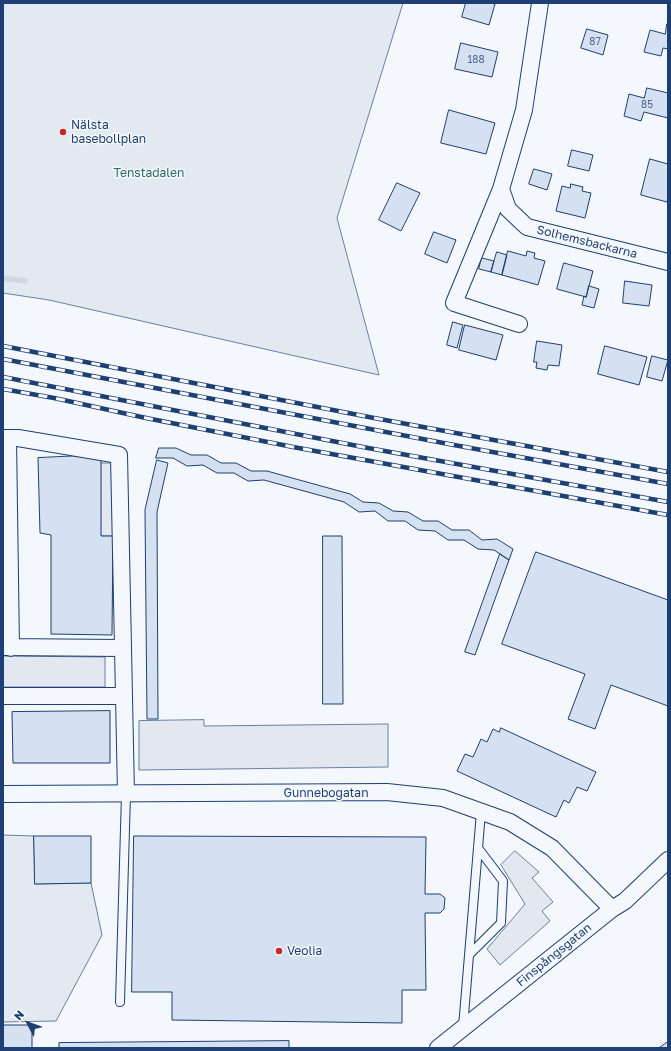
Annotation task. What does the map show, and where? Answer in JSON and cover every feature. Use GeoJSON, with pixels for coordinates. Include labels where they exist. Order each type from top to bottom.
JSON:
{"type":"FeatureCollection","features":[{"type":"Feature","properties":{"kind":"street"},"geometry":{"type":"LineString","coordinates":[[519,324],[454,303],[501,189],[524,110],[540,3]]}},
{"type":"Feature","properties":{"kind":"street","name":"Solhemsbackarna"},"geometry":{"type":"LineString","coordinates":[[501,189],[508,209],[526,227],[668,262]]}},
{"type":"Feature","properties":{"kind":"street"},"geometry":{"type":"LineString","coordinates":[[123,648],[7,648],[6,438],[18,438],[119,455],[124,696],[126,794]]}},
{"type":"Feature","properties":{"kind":"street"},"geometry":{"type":"LineString","coordinates":[[3,696],[124,696]]}},
{"type":"Feature","properties":{"kind":"street","name":"Gunnebogatan"},"geometry":{"type":"LineString","coordinates":[[3,794],[387,792],[443,798],[510,822],[552,848],[612,909]]}},
{"type":"Feature","properties":{"kind":"street","name":"Finspångsgatan"},"geometry":{"type":"LineString","coordinates":[[438,1048],[625,900],[668,860]]}},
{"type":"Feature","properties":{"kind":"lane"},"geometry":{"type":"LineString","coordinates":[[120,1002],[126,794]]}},
{"type":"Feature","properties":{"kind":"lane"},"geometry":{"type":"LineString","coordinates":[[463,1028],[481,812]]}},
{"type":"Feature","properties":{"kind":"lane"},"geometry":{"type":"LineString","coordinates":[[470,954],[501,923],[503,881],[478,848]]}},
{"type":"Feature","properties":{"kind":"green space","name":"Tenstadalen"},"geometry":{"type":"Polygon","coordinates":[[[3,3],[403,3],[337,218],[379,375],[49,300],[3,293],[3,3]]]}},
{"type":"Feature","properties":{"kind":"green space"},"geometry":{"type":"Polygon","coordinates":[[[3,835],[34,836],[35,884],[91,883],[102,935],[56,1021],[3,1022],[3,835]]]}},
{"type":"Feature","properties":{"kind":"shaded area"},"geometry":{"type":"Polygon","coordinates":[[[101,463],[112,463],[113,536],[101,536],[101,463]]]}},
{"type":"Feature","properties":{"kind":"shaded area"},"geometry":{"type":"Polygon","coordinates":[[[3,656],[105,657],[105,687],[3,687],[3,656]]]}},
{"type":"Feature","properties":{"kind":"shaded area"},"geometry":{"type":"Polygon","coordinates":[[[204,720],[204,726],[388,724],[388,767],[139,770],[139,721],[204,720]]]}},
{"type":"Feature","properties":{"kind":"shaded area"},"geometry":{"type":"Polygon","coordinates":[[[515,851],[539,872],[532,878],[553,902],[542,911],[550,921],[500,965],[487,949],[525,904],[501,865],[515,851]]]}},
{"type":"Feature","properties":{"kind":"building"},"geometry":{"type":"Polygon","coordinates":[[[466,3],[495,4],[489,25],[462,17],[466,3]]]}},
{"type":"Feature","properties":{"kind":"building"},"geometry":{"type":"Polygon","coordinates":[[[667,24],[668,49],[663,48],[661,56],[644,52],[650,30],[665,34],[667,24]]]}},
{"type":"Feature","properties":{"kind":"building"},"geometry":{"type":"Polygon","coordinates":[[[587,29],[608,35],[603,55],[581,48],[587,29]]]}},
{"type":"Feature","properties":{"kind":"building"},"geometry":{"type":"Polygon","coordinates":[[[461,43],[498,52],[492,77],[455,69],[461,43]]]}},
{"type":"Feature","properties":{"kind":"building"},"geometry":{"type":"Polygon","coordinates":[[[647,88],[668,93],[668,118],[644,112],[641,121],[624,116],[629,94],[644,98],[647,88]]]}},
{"type":"Feature","properties":{"kind":"building"},"geometry":{"type":"Polygon","coordinates":[[[449,110],[495,123],[486,154],[441,143],[449,110]]]}},
{"type":"Feature","properties":{"kind":"building"},"geometry":{"type":"Polygon","coordinates":[[[572,150],[593,155],[589,171],[568,166],[572,150]]]}},
{"type":"Feature","properties":{"kind":"building"},"geometry":{"type":"Polygon","coordinates":[[[650,159],[668,164],[667,202],[641,195],[650,159]]]}},
{"type":"Feature","properties":{"kind":"building"},"geometry":{"type":"Polygon","coordinates":[[[534,169],[552,174],[547,190],[529,184],[534,169]]]}},
{"type":"Feature","properties":{"kind":"building"},"geometry":{"type":"Polygon","coordinates":[[[397,183],[420,193],[401,231],[379,220],[397,183]]]}},
{"type":"Feature","properties":{"kind":"building"},"geometry":{"type":"Polygon","coordinates":[[[571,184],[583,187],[582,191],[591,193],[585,218],[556,211],[562,186],[570,188],[571,184]]]}},
{"type":"Feature","properties":{"kind":"building"},"geometry":{"type":"Polygon","coordinates":[[[434,232],[456,240],[447,263],[425,254],[434,232]]]}},
{"type":"Feature","properties":{"kind":"building"},"geometry":{"type":"Polygon","coordinates":[[[508,251],[526,256],[527,251],[535,253],[534,258],[545,261],[538,285],[502,275],[508,251]]]}},
{"type":"Feature","properties":{"kind":"building"},"geometry":{"type":"Polygon","coordinates":[[[497,252],[507,255],[502,275],[491,272],[497,252]]]}},
{"type":"Feature","properties":{"kind":"building"},"geometry":{"type":"Polygon","coordinates":[[[482,258],[494,261],[491,272],[479,269],[482,258]]]}},
{"type":"Feature","properties":{"kind":"building"},"geometry":{"type":"Polygon","coordinates":[[[564,263],[593,271],[586,297],[557,289],[564,263]]]}},
{"type":"Feature","properties":{"kind":"building"},"geometry":{"type":"Polygon","coordinates":[[[625,281],[652,285],[649,306],[623,303],[625,281]]]}},
{"type":"Feature","properties":{"kind":"building"},"geometry":{"type":"Polygon","coordinates":[[[589,286],[599,289],[594,308],[582,305],[584,296],[586,297],[589,286]]]}},
{"type":"Feature","properties":{"kind":"building"},"geometry":{"type":"Polygon","coordinates":[[[453,322],[463,325],[457,348],[447,345],[453,322]]]}},
{"type":"Feature","properties":{"kind":"building"},"geometry":{"type":"Polygon","coordinates":[[[465,325],[503,335],[496,360],[459,350],[465,325]]]}},
{"type":"Feature","properties":{"kind":"building"},"geometry":{"type":"Polygon","coordinates":[[[537,341],[562,345],[559,366],[548,365],[547,370],[536,368],[537,362],[534,362],[537,341]]]}},
{"type":"Feature","properties":{"kind":"building"},"geometry":{"type":"Polygon","coordinates":[[[605,346],[647,357],[639,385],[598,374],[605,346]]]}},
{"type":"Feature","properties":{"kind":"building"},"geometry":{"type":"Polygon","coordinates":[[[652,356],[668,360],[662,381],[647,377],[652,356]]]}},
{"type":"Feature","properties":{"kind":"building"},"geometry":{"type":"Polygon","coordinates":[[[159,448],[176,448],[191,455],[207,455],[221,463],[236,463],[251,471],[267,471],[350,494],[363,502],[379,503],[393,511],[408,512],[423,521],[438,521],[452,530],[469,530],[482,540],[497,539],[513,549],[509,560],[494,550],[478,549],[464,540],[448,540],[435,531],[418,530],[405,521],[388,521],[375,511],[359,512],[344,502],[264,480],[248,481],[234,473],[217,473],[203,465],[187,466],[173,458],[156,458],[159,448]]]}},
{"type":"Feature","properties":{"kind":"building"},"geometry":{"type":"Polygon","coordinates":[[[101,455],[101,536],[113,536],[112,635],[51,634],[51,535],[40,533],[38,458],[101,455]]]}},
{"type":"Feature","properties":{"kind":"building"},"geometry":{"type":"Polygon","coordinates":[[[157,460],[168,463],[157,512],[158,719],[147,719],[145,510],[157,460]]]}},
{"type":"Feature","properties":{"kind":"building"},"geometry":{"type":"Polygon","coordinates":[[[323,536],[342,536],[343,704],[323,704],[323,536]]]}},
{"type":"Feature","properties":{"kind":"building"},"geometry":{"type":"Polygon","coordinates":[[[536,552],[668,600],[668,706],[611,685],[595,729],[568,719],[585,674],[502,644],[536,552]]]}},
{"type":"Feature","properties":{"kind":"building"},"geometry":{"type":"Polygon","coordinates":[[[500,554],[509,560],[475,655],[465,652],[500,554]]]}},
{"type":"Feature","properties":{"kind":"building"},"geometry":{"type":"Polygon","coordinates":[[[110,711],[110,763],[13,763],[12,712],[110,711]]]}},
{"type":"Feature","properties":{"kind":"building"},"geometry":{"type":"Polygon","coordinates":[[[501,728],[596,772],[587,791],[577,787],[569,803],[564,800],[556,817],[457,771],[465,754],[473,757],[481,739],[487,742],[493,729],[499,732],[501,728]]]}},
{"type":"Feature","properties":{"kind":"building"},"geometry":{"type":"Polygon","coordinates":[[[34,836],[91,836],[91,883],[35,884],[34,836]]]}},
{"type":"Feature","properties":{"kind":"building","name":"Veolia"},"geometry":{"type":"Polygon","coordinates":[[[134,836],[426,837],[425,894],[440,894],[445,898],[444,909],[440,913],[425,913],[426,990],[402,990],[402,1023],[172,1020],[172,992],[132,992],[134,836]]]}},
{"type":"Feature","properties":{"kind":"building"},"geometry":{"type":"Polygon","coordinates":[[[3,1025],[32,1025],[32,1048],[3,1048],[3,1025]]]}},
{"type":"Feature","properties":{"kind":"building"},"geometry":{"type":"Polygon","coordinates":[[[289,1041],[289,1048],[59,1048],[59,1043],[289,1041]]]}},
{"type":"Feature","properties":{"kind":"building"},"geometry":{"type":"Polygon","coordinates":[[[668,1042],[668,1048],[659,1048],[668,1042]]]}},
{"type":"Feature","properties":{"kind":"waterway"},"geometry":{"type":"LineString","coordinates":[[3,278],[25,281]]}},
{"type":"Feature","properties":{"kind":"railway"},"geometry":{"type":"LineString","coordinates":[[3,346],[374,418],[668,472]]}},
{"type":"Feature","properties":{"kind":"railway"},"geometry":{"type":"LineString","coordinates":[[3,359],[454,445],[668,484]]}},
{"type":"Feature","properties":{"kind":"railway"},"geometry":{"type":"LineString","coordinates":[[3,377],[368,448],[668,502]]}},
{"type":"Feature","properties":{"kind":"railway"},"geometry":{"type":"LineString","coordinates":[[3,389],[293,447],[668,515]]}},
{"type":"Feature","properties":{"kind":"place","name":"Nälsta basebollplan"},"geometry":{"type":"Point","coordinates":[63,132]}},
{"type":"Feature","properties":{"kind":"place","name":"Veolia"},"geometry":{"type":"Point","coordinates":[279,951]}}]}
